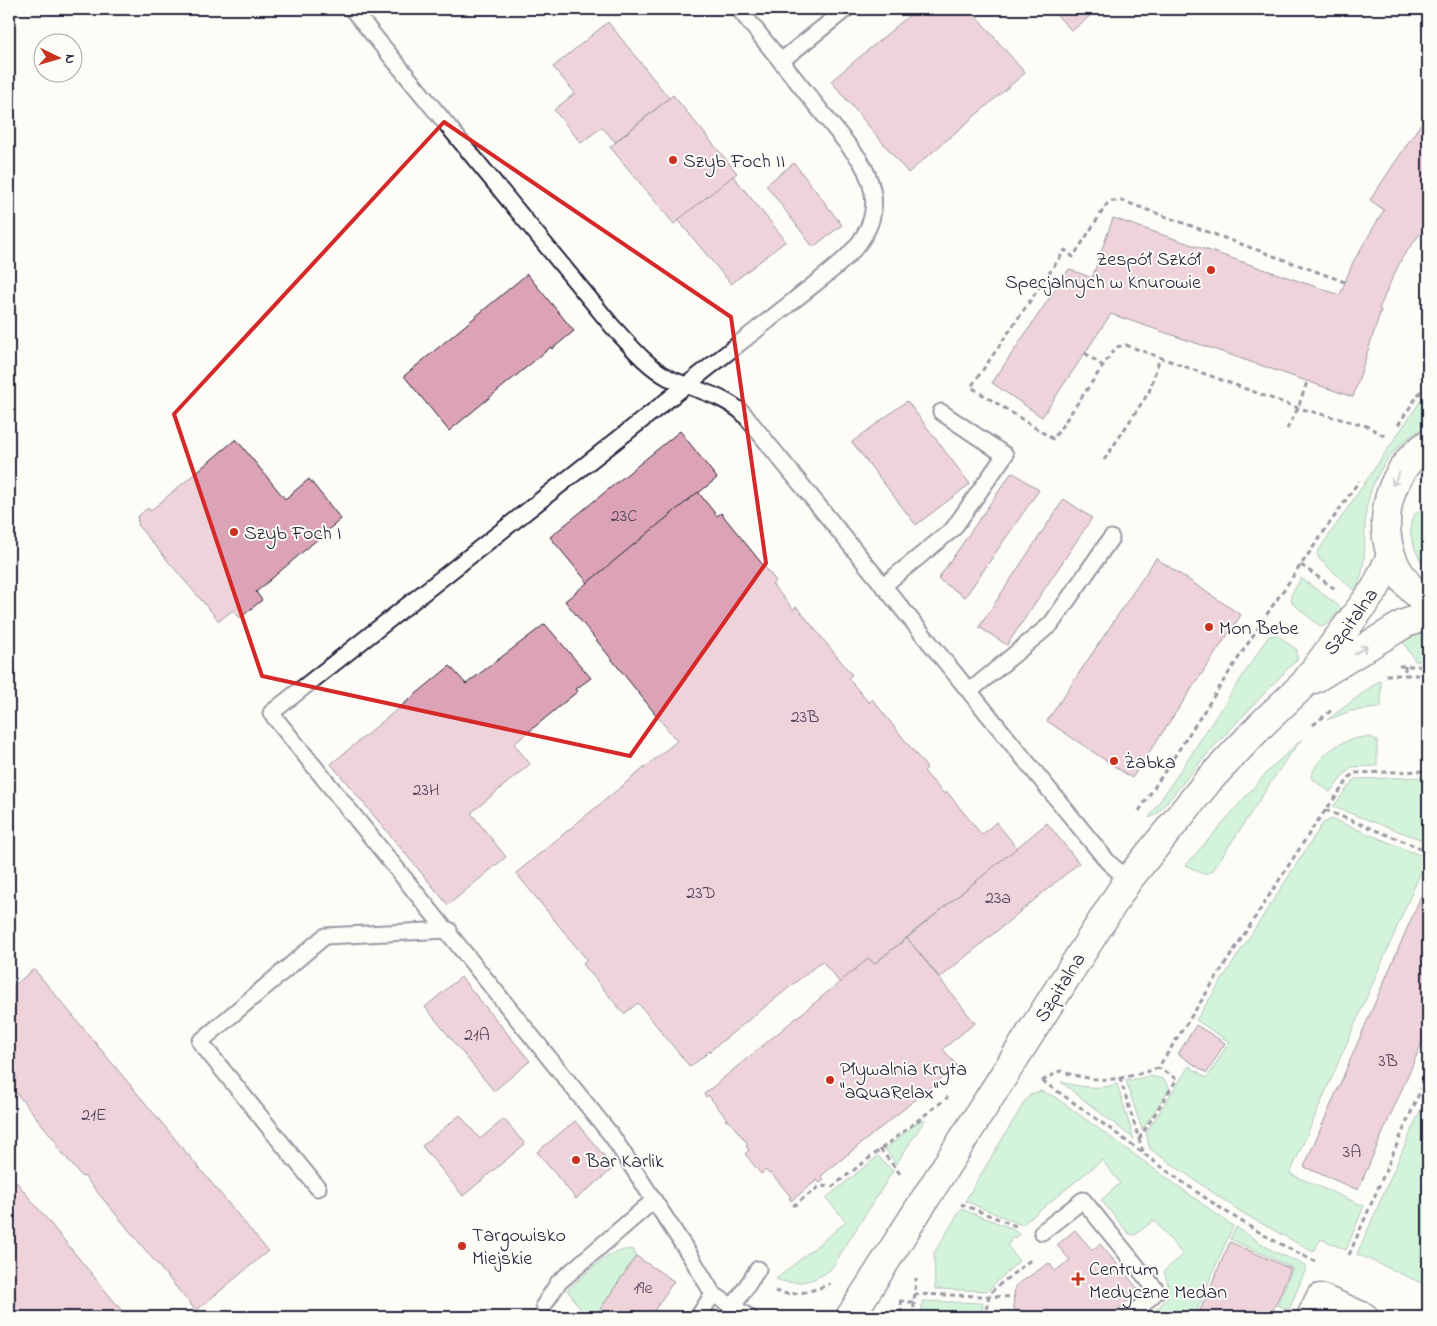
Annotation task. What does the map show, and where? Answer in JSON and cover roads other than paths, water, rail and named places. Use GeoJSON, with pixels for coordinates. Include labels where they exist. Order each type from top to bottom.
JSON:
{"type":"FeatureCollection","features":[{"type":"Feature","properties":{"kind":"street"},"geometry":{"type":"LineString","coordinates":[[1428,444],[1406,464],[1396,478],[1389,496],[1385,518],[1386,536],[1391,556],[1404,581],[1428,602]]}},
{"type":"Feature","properties":{"kind":"street","name":"Szpitalna"},"geometry":{"type":"LineString","coordinates":[[850,1317],[1128,880],[1209,780],[1262,724],[1304,684],[1375,589],[1391,556]]}},
{"type":"Feature","properties":{"kind":"street","name":"Szpitalna"},"geometry":{"type":"LineString","coordinates":[[1304,684],[1399,627],[1428,615]]}},
{"type":"Feature","properties":{"kind":"street"},"geometry":{"type":"LineString","coordinates":[[1311,1317],[1320,1298],[1364,1317]]}},
{"type":"Feature","properties":{"kind":"lane"},"geometry":{"type":"LineString","coordinates":[[352,9],[612,326],[650,365],[668,377],[732,404],[743,412],[1108,862],[1128,880]]}},
{"type":"Feature","properties":{"kind":"lane"},"geometry":{"type":"LineString","coordinates":[[739,9],[860,160],[869,175],[874,208],[870,225],[862,242],[846,258],[272,713],[449,930],[612,1136],[713,1294],[747,1317]]}},
{"type":"Feature","properties":{"kind":"lane"},"geometry":{"type":"LineString","coordinates":[[781,61],[846,9]]}},
{"type":"Feature","properties":{"kind":"lane"},"geometry":{"type":"LineString","coordinates":[[883,586],[953,528],[1005,455],[941,412]]}},
{"type":"Feature","properties":{"kind":"lane"},"geometry":{"type":"LineString","coordinates":[[970,691],[1051,624],[1111,538]]}},
{"type":"Feature","properties":{"kind":"lane"},"geometry":{"type":"LineString","coordinates":[[318,1188],[200,1042],[325,936],[449,930]]}},
{"type":"Feature","properties":{"kind":"lane"},"geometry":{"type":"LineString","coordinates":[[1042,1232],[1083,1200],[1157,1291],[1130,1317]]}},
{"type":"Feature","properties":{"kind":"lane"},"geometry":{"type":"LineString","coordinates":[[544,1305],[558,1283],[653,1201]]}},
{"type":"Feature","properties":{"kind":"lane"},"geometry":{"type":"LineString","coordinates":[[733,1307],[758,1269]]}},
{"type":"Feature","properties":{"kind":"lane"},"geometry":{"type":"LineString","coordinates":[[698,1317],[713,1294]]}},
{"type":"Feature","properties":{"kind":"place","name":"Szyb Foch II"},"geometry":{"type":"Point","coordinates":[673,160]}},
{"type":"Feature","properties":{"kind":"place","name":"Zespół Szkół Specjalnych w Knurowie"},"geometry":{"type":"Point","coordinates":[1211,270]}},
{"type":"Feature","properties":{"kind":"place","name":"Szyb Foch I"},"geometry":{"type":"Point","coordinates":[234,532]}},
{"type":"Feature","properties":{"kind":"place","name":"Mon Bebe"},"geometry":{"type":"Point","coordinates":[1209,627]}},
{"type":"Feature","properties":{"kind":"place","name":"Żabka"},"geometry":{"type":"Point","coordinates":[1114,761]}},
{"type":"Feature","properties":{"kind":"place","name":"Pływalnia Kryta \"aQuaRelax\""},"geometry":{"type":"Point","coordinates":[830,1080]}},
{"type":"Feature","properties":{"kind":"place","name":"Bar Karlik"},"geometry":{"type":"Point","coordinates":[576,1160]}},
{"type":"Feature","properties":{"kind":"place","name":"Targowisko Miejskie"},"geometry":{"type":"Point","coordinates":[462,1246]}},
{"type":"Feature","properties":{"kind":"place","name":"Centrum Medyczne Medan"},"geometry":{"type":"Point","coordinates":[1078,1279]}}]}
